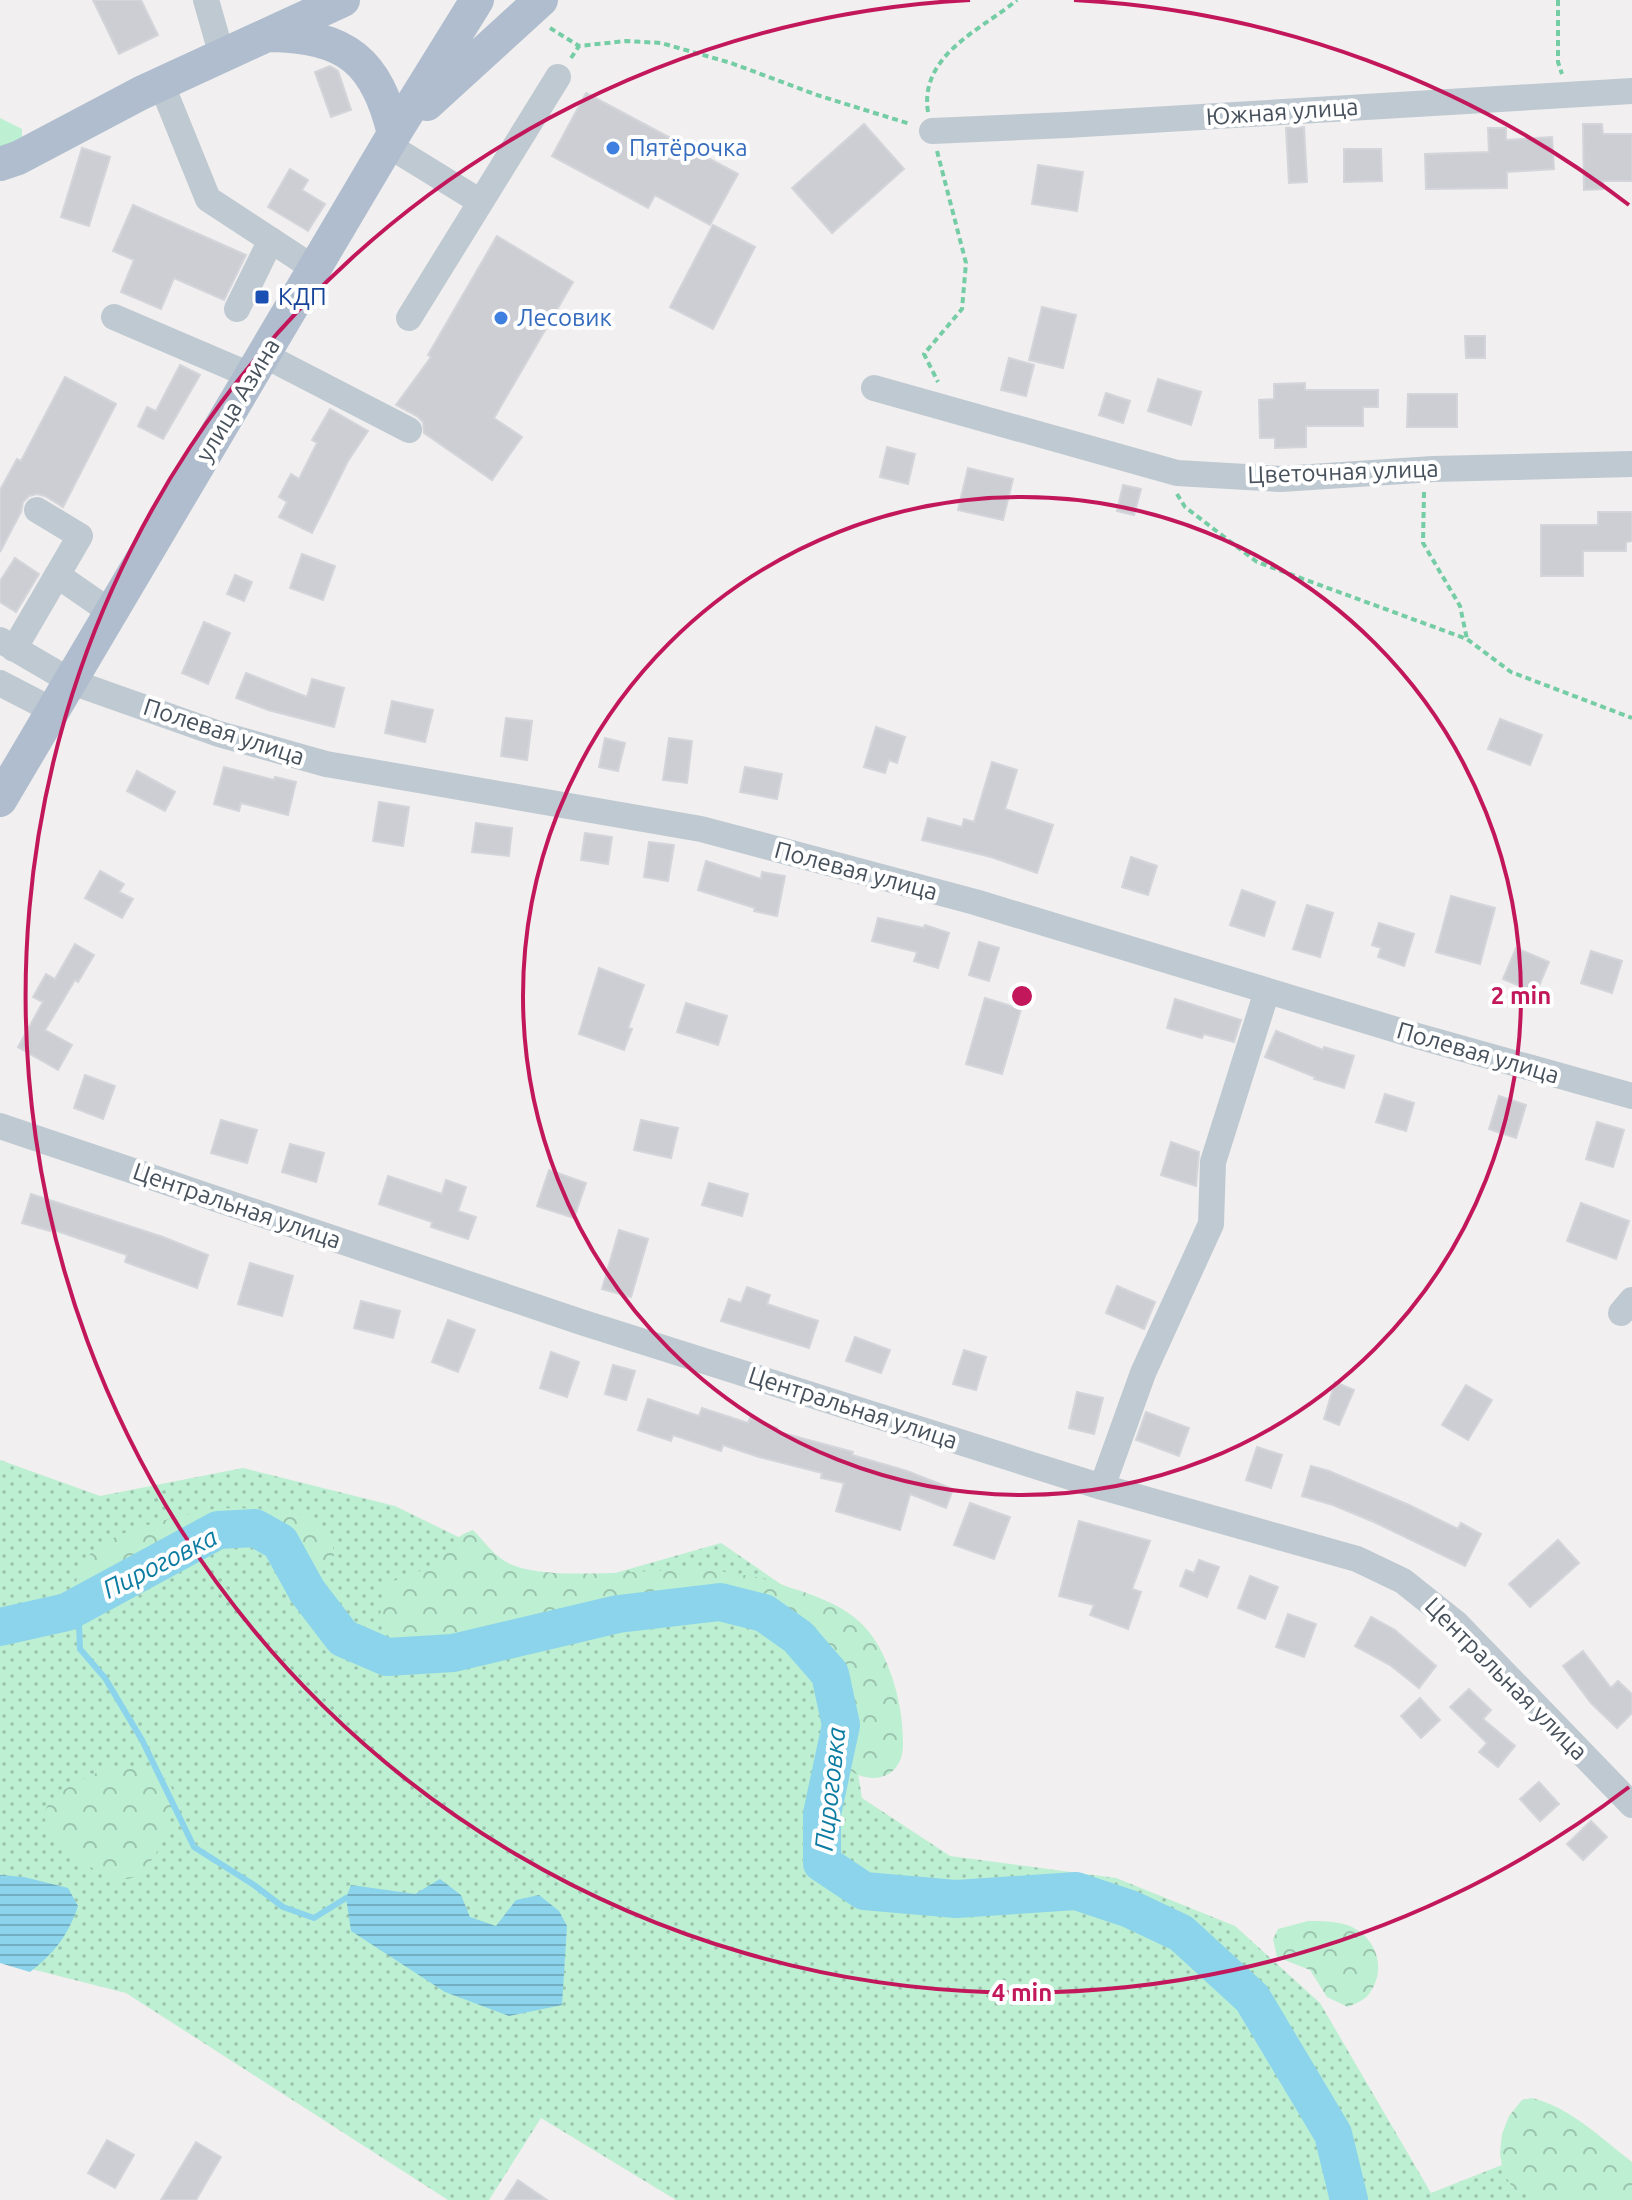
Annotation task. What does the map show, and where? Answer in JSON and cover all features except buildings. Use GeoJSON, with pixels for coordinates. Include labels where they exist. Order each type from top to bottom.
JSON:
{"type":"FeatureCollection","features":[{"type":"Feature","properties":{"kind":"main road"},"geometry":{"type":"LineString","coordinates":[[0,164],[18,158],[161,83],[343,0]]}},
{"type":"Feature","properties":{"kind":"main road","name":"улица Азина"},"geometry":{"type":"LineString","coordinates":[[0,800],[391,139],[477,0]]}},
{"type":"Feature","properties":{"kind":"main road"},"geometry":{"type":"LineString","coordinates":[[391,139],[541,0]]}},
{"type":"Feature","properties":{"kind":"main road"},"geometry":{"type":"LineString","coordinates":[[270,35],[306,35],[340,47],[367,69],[386,100],[391,139]]}},
{"type":"Feature","properties":{"kind":"street"},"geometry":{"type":"LineString","coordinates":[[206,0],[222,56]]}},
{"type":"Feature","properties":{"kind":"street"},"geometry":{"type":"LineString","coordinates":[[409,318],[558,77]]}},
{"type":"Feature","properties":{"kind":"street"},"geometry":{"type":"LineString","coordinates":[[161,83],[208,199],[315,269]]}},
{"type":"Feature","properties":{"kind":"street","name":"Южная улица"},"geometry":{"type":"LineString","coordinates":[[932,131],[1632,91]]}},
{"type":"Feature","properties":{"kind":"street"},"geometry":{"type":"LineString","coordinates":[[391,139],[479,201]]}},
{"type":"Feature","properties":{"kind":"street"},"geometry":{"type":"LineString","coordinates":[[237,309],[271,240]]}},
{"type":"Feature","properties":{"kind":"street"},"geometry":{"type":"LineString","coordinates":[[114,317],[258,366],[409,430]]}},
{"type":"Feature","properties":{"kind":"street","name":"Цветочная улица"},"geometry":{"type":"LineString","coordinates":[[874,388],[1177,473],[1281,479],[1433,469],[1632,464]]}},
{"type":"Feature","properties":{"kind":"street"},"geometry":{"type":"LineString","coordinates":[[7,645],[57,575],[80,536],[37,510]]}},
{"type":"Feature","properties":{"kind":"street"},"geometry":{"type":"LineString","coordinates":[[57,575],[112,613]]}},
{"type":"Feature","properties":{"kind":"street","name":"Полевая улица"},"geometry":{"type":"LineString","coordinates":[[7,645],[72,682],[219,734],[326,764],[701,829],[975,902],[1410,1034],[1632,1096]]}},
{"type":"Feature","properties":{"kind":"street"},"geometry":{"type":"LineString","coordinates":[[0,683],[54,711]]}},
{"type":"Feature","properties":{"kind":"street"},"geometry":{"type":"LineString","coordinates":[[1102,1487],[1143,1373],[1211,1224],[1213,1162],[1267,991]]}},
{"type":"Feature","properties":{"kind":"street","name":"Центральная улица"},"geometry":{"type":"LineString","coordinates":[[0,1126],[581,1322],[1102,1487],[1357,1559],[1403,1581],[1457,1624],[1632,1805]]}},
{"type":"Feature","properties":{"kind":"path"},"geometry":{"type":"LineString","coordinates":[[958,412],[957,399],[939,384],[924,354],[962,309],[966,263],[927,103],[931,79],[942,57],[1017,0]]}},
{"type":"Feature","properties":{"kind":"path"},"geometry":{"type":"LineString","coordinates":[[1558,0],[1558,62],[1570,94]]}},
{"type":"Feature","properties":{"kind":"path"},"geometry":{"type":"LineString","coordinates":[[558,77],[579,46],[626,41],[661,43],[731,63],[817,95],[932,131]]}},
{"type":"Feature","properties":{"kind":"path"},"geometry":{"type":"LineString","coordinates":[[1160,467],[1185,507],[1257,562],[1467,639],[1511,672],[1632,718]]}},
{"type":"Feature","properties":{"kind":"path"},"geometry":{"type":"LineString","coordinates":[[1433,469],[1424,490],[1423,543],[1460,606],[1467,639]]}},
{"type":"Feature","properties":{"kind":"green space"},"geometry":{"type":"Polygon","coordinates":[[[0,118],[22,129],[22,139],[0,151],[0,118]]]}},
{"type":"Feature","properties":{"kind":"green space"},"geometry":{"type":"Polygon","coordinates":[[[0,1460],[100,1496],[243,1468],[395,1506],[483,1549],[504,1596],[601,1577],[721,1543],[833,1620],[862,1798],[950,1856],[1116,1878],[1235,1926],[1320,2003],[1431,2193],[1545,2148],[1632,2200],[676,2200],[541,2118],[489,2200],[448,2200],[126,1993],[0,1961],[0,1460]]]}},
{"type":"Feature","properties":{"kind":"green space"},"geometry":{"type":"Polygon","coordinates":[[[218,1508],[280,1510],[312,1518],[331,1536],[334,1555],[329,1564],[311,1569],[301,1568],[259,1543],[240,1538],[206,1548],[126,1597],[94,1602],[84,1599],[78,1592],[76,1583],[84,1562],[101,1545],[142,1527],[218,1508]]]}},
{"type":"Feature","properties":{"kind":"green space"},"geometry":{"type":"Polygon","coordinates":[[[473,1530],[499,1557],[521,1568],[573,1574],[712,1570],[765,1579],[834,1604],[859,1621],[878,1644],[885,1659],[900,1710],[901,1759],[894,1770],[884,1776],[860,1776],[848,1769],[832,1746],[831,1737],[844,1694],[842,1677],[837,1669],[822,1651],[793,1627],[742,1601],[708,1594],[676,1594],[644,1598],[513,1634],[405,1647],[397,1644],[385,1631],[382,1622],[381,1604],[386,1586],[434,1564],[458,1537],[473,1530]]]}},
{"type":"Feature","properties":{"kind":"green space"},"geometry":{"type":"Polygon","coordinates":[[[137,1768],[158,1774],[166,1780],[174,1800],[172,1813],[162,1843],[144,1869],[134,1877],[119,1879],[62,1850],[50,1834],[45,1813],[56,1796],[91,1775],[107,1770],[137,1768]]]}},
{"type":"Feature","properties":{"kind":"green space"},"geometry":{"type":"Polygon","coordinates":[[[1308,1921],[1335,1922],[1351,1927],[1369,1941],[1375,1950],[1378,1972],[1365,1998],[1348,2007],[1327,1997],[1310,1970],[1277,1957],[1273,1939],[1278,1929],[1308,1921]]]}},
{"type":"Feature","properties":{"kind":"green space"},"geometry":{"type":"Polygon","coordinates":[[[1532,2098],[1572,2116],[1632,2162],[1632,2200],[1534,2200],[1511,2185],[1503,2172],[1500,2153],[1502,2134],[1509,2116],[1522,2100],[1532,2098]]]}},
{"type":"Feature","properties":{"kind":"water"},"geometry":{"type":"Polygon","coordinates":[[[0,1875],[24,1877],[68,1888],[78,1906],[59,1943],[30,1972],[0,1963],[0,1875]]]}},
{"type":"Feature","properties":{"kind":"water"},"geometry":{"type":"Polygon","coordinates":[[[440,1879],[461,1895],[470,1917],[496,1926],[516,1900],[539,1895],[559,1911],[567,1926],[562,2005],[509,2016],[445,1992],[351,1931],[346,1898],[351,1885],[415,1894],[440,1879]]]}},
{"type":"Feature","properties":{"kind":"waterway","name":"Пироговка"},"geometry":{"type":"LineString","coordinates":[[0,1627],[67,1612],[218,1530],[255,1528],[280,1542],[307,1591],[343,1638],[387,1657],[453,1653],[618,1614],[720,1602],[764,1613],[798,1637],[830,1674],[841,1725],[822,1814],[822,1863],[864,1891],[956,1899],[1076,1891],[1130,1909],[1181,1933],[1252,1998],[1333,2134],[1349,2200]]}},
{"type":"Feature","properties":{"kind":"waterway"},"geometry":{"type":"LineString","coordinates":[[67,1612],[79,1623],[80,1649],[105,1678],[142,1740],[194,1847],[283,1907],[314,1918],[346,1898]]}},
{"type":"Feature","properties":{"kind":"place","name":"Пятёрочка"},"geometry":{"type":"Point","coordinates":[613,148]}},
{"type":"Feature","properties":{"kind":"place","name":"КДП"},"geometry":{"type":"Point","coordinates":[262,297]}},
{"type":"Feature","properties":{"kind":"place","name":"Лесовик"},"geometry":{"type":"Point","coordinates":[501,318]}}]}
